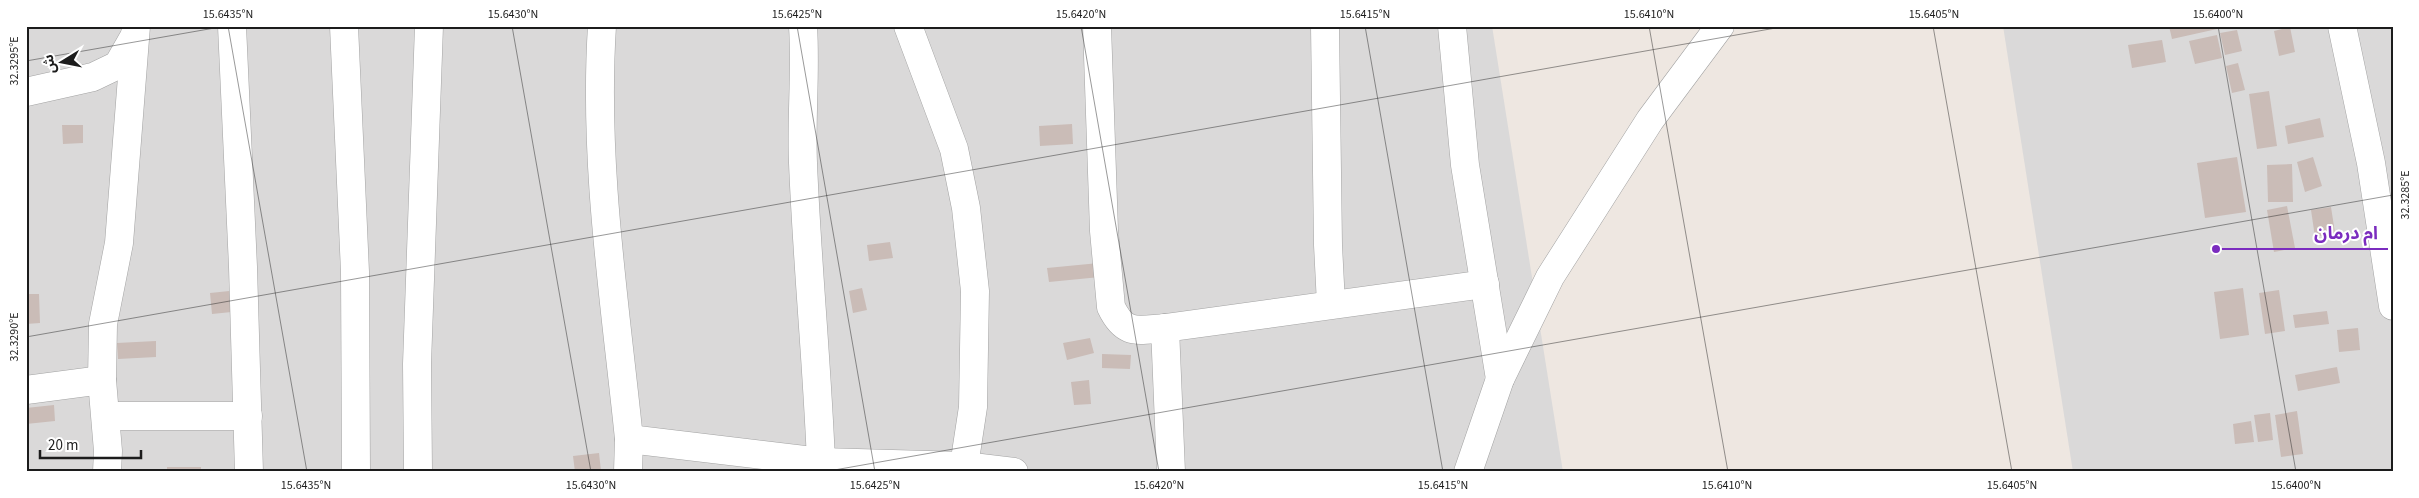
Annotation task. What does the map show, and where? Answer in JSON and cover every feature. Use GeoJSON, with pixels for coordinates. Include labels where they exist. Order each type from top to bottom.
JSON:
{"type":"FeatureCollection","features":[{"type":"Feature","properties":{"kind":"street"},"geometry":{"type":"LineString","coordinates":[[232,26],[249,472]]}},
{"type":"Feature","properties":{"kind":"street"},"geometry":{"type":"LineString","coordinates":[[344,26],[355,272],[356,472]]}},
{"type":"Feature","properties":{"kind":"street"},"geometry":{"type":"LineString","coordinates":[[418,472],[417,364],[429,26]]}},
{"type":"Feature","properties":{"kind":"street"},"geometry":{"type":"LineString","coordinates":[[602,26],[600,129],[603,191],[629,439],[628,472]]}},
{"type":"Feature","properties":{"kind":"street"},"geometry":{"type":"LineString","coordinates":[[803,26],[805,54],[803,155],[818,378],[820,462]]}},
{"type":"Feature","properties":{"kind":"street"},"geometry":{"type":"LineString","coordinates":[[908,26],[954,149],[966,208],[975,291],[973,407],[964,466]]}},
{"type":"Feature","properties":{"kind":"street"},"geometry":{"type":"LineString","coordinates":[[1098,26],[1104,232],[1111,308],[1115,317],[1126,328],[1134,330],[1165,328],[1485,284]]}},
{"type":"Feature","properties":{"kind":"street"},"geometry":{"type":"LineString","coordinates":[[1325,26],[1328,245],[1331,304]]}},
{"type":"Feature","properties":{"kind":"street"},"geometry":{"type":"LineString","coordinates":[[1452,26],[1466,164],[1500,379]]}},
{"type":"Feature","properties":{"kind":"street"},"geometry":{"type":"LineString","coordinates":[[1468,472],[1500,379],[1550,278],[1650,120],[1720,26]]}},
{"type":"Feature","properties":{"kind":"street"},"geometry":{"type":"LineString","coordinates":[[2342,26],[2382,161],[2393,306]]}},
{"type":"Feature","properties":{"kind":"street"},"geometry":{"type":"LineString","coordinates":[[26,92],[93,77],[118,64],[139,28]]}},
{"type":"Feature","properties":{"kind":"street"},"geometry":{"type":"LineString","coordinates":[[107,472],[106,416],[102,380],[103,324],[119,243],[139,28]]}},
{"type":"Feature","properties":{"kind":"street"},"geometry":{"type":"LineString","coordinates":[[1165,328],[1170,472]]}},
{"type":"Feature","properties":{"kind":"street"},"geometry":{"type":"LineString","coordinates":[[26,390],[102,380]]}},
{"type":"Feature","properties":{"kind":"street"},"geometry":{"type":"LineString","coordinates":[[106,416],[248,416]]}},
{"type":"Feature","properties":{"kind":"street"},"geometry":{"type":"LineString","coordinates":[[629,439],[820,462],[964,466],[1014,472]]}},
{"type":"Feature","properties":{"kind":"shaded area"},"geometry":{"type":"Polygon","coordinates":[[[26,26],[1492,26],[1563,472],[26,472],[26,26]]]}},
{"type":"Feature","properties":{"kind":"shaded area"},"geometry":{"type":"Polygon","coordinates":[[[2003,26],[2393,26],[2393,472],[2073,472],[2003,26]]]}},
{"type":"Feature","properties":{"kind":"building"},"geometry":{"type":"Polygon","coordinates":[[[2169,26],[2216,26],[2217,29],[2172,39],[2169,26]]]}},
{"type":"Feature","properties":{"kind":"building"},"geometry":{"type":"Polygon","coordinates":[[[2290,27],[2295,52],[2279,56],[2274,31],[2290,27]]]}},
{"type":"Feature","properties":{"kind":"building"},"geometry":{"type":"Polygon","coordinates":[[[2237,30],[2242,51],[2225,55],[2220,33],[2237,30]]]}},
{"type":"Feature","properties":{"kind":"building"},"geometry":{"type":"Polygon","coordinates":[[[2217,35],[2222,58],[2195,64],[2189,41],[2217,35]]]}},
{"type":"Feature","properties":{"kind":"building"},"geometry":{"type":"Polygon","coordinates":[[[2162,40],[2166,62],[2132,68],[2128,45],[2162,40]]]}},
{"type":"Feature","properties":{"kind":"building"},"geometry":{"type":"Polygon","coordinates":[[[2238,63],[2245,90],[2232,93],[2226,66],[2238,63]]]}},
{"type":"Feature","properties":{"kind":"building"},"geometry":{"type":"Polygon","coordinates":[[[2269,91],[2277,146],[2257,149],[2249,94],[2269,91]]]}},
{"type":"Feature","properties":{"kind":"building"},"geometry":{"type":"Polygon","coordinates":[[[2320,118],[2324,137],[2288,144],[2285,126],[2320,118]]]}},
{"type":"Feature","properties":{"kind":"building"},"geometry":{"type":"Polygon","coordinates":[[[1072,124],[1073,144],[1040,146],[1039,126],[1072,124]]]}},
{"type":"Feature","properties":{"kind":"building"},"geometry":{"type":"Polygon","coordinates":[[[62,125],[83,125],[83,143],[63,144],[62,125]]]}},
{"type":"Feature","properties":{"kind":"building"},"geometry":{"type":"Polygon","coordinates":[[[2237,157],[2246,212],[2205,218],[2197,163],[2237,157]]]}},
{"type":"Feature","properties":{"kind":"building"},"geometry":{"type":"Polygon","coordinates":[[[2313,157],[2322,186],[2305,192],[2297,162],[2313,157]]]}},
{"type":"Feature","properties":{"kind":"building"},"geometry":{"type":"Polygon","coordinates":[[[2292,164],[2293,202],[2268,202],[2267,165],[2292,164]]]}},
{"type":"Feature","properties":{"kind":"building"},"geometry":{"type":"Polygon","coordinates":[[[2287,206],[2295,248],[2274,252],[2267,210],[2287,206]]]}},
{"type":"Feature","properties":{"kind":"building"},"geometry":{"type":"Polygon","coordinates":[[[2331,207],[2335,233],[2315,237],[2311,210],[2331,207]]]}},
{"type":"Feature","properties":{"kind":"building"},"geometry":{"type":"Polygon","coordinates":[[[890,242],[893,258],[869,261],[867,245],[890,242]]]}},
{"type":"Feature","properties":{"kind":"building"},"geometry":{"type":"Polygon","coordinates":[[[1099,263],[1100,277],[1049,282],[1047,268],[1099,263]]]}},
{"type":"Feature","properties":{"kind":"building"},"geometry":{"type":"Polygon","coordinates":[[[862,288],[867,310],[853,313],[849,291],[862,288]]]}},
{"type":"Feature","properties":{"kind":"building"},"geometry":{"type":"Polygon","coordinates":[[[2243,288],[2249,335],[2220,339],[2214,292],[2243,288]]]}},
{"type":"Feature","properties":{"kind":"building"},"geometry":{"type":"Polygon","coordinates":[[[239,290],[241,311],[212,314],[210,293],[239,290]]]}},
{"type":"Feature","properties":{"kind":"building"},"geometry":{"type":"Polygon","coordinates":[[[2279,290],[2285,331],[2265,334],[2259,293],[2279,290]]]}},
{"type":"Feature","properties":{"kind":"building"},"geometry":{"type":"Polygon","coordinates":[[[26,294],[39,294],[40,323],[26,324],[26,294]]]}},
{"type":"Feature","properties":{"kind":"building"},"geometry":{"type":"Polygon","coordinates":[[[2327,311],[2329,324],[2295,328],[2293,315],[2327,311]]]}},
{"type":"Feature","properties":{"kind":"building"},"geometry":{"type":"Polygon","coordinates":[[[2358,328],[2360,350],[2339,352],[2337,330],[2358,328]]]}},
{"type":"Feature","properties":{"kind":"building"},"geometry":{"type":"Polygon","coordinates":[[[1090,338],[1094,353],[1067,360],[1063,343],[1090,338]]]}},
{"type":"Feature","properties":{"kind":"building"},"geometry":{"type":"Polygon","coordinates":[[[156,341],[156,357],[118,359],[117,343],[156,341]]]}},
{"type":"Feature","properties":{"kind":"building"},"geometry":{"type":"Polygon","coordinates":[[[1102,354],[1131,355],[1130,369],[1102,368],[1102,354]]]}},
{"type":"Feature","properties":{"kind":"building"},"geometry":{"type":"Polygon","coordinates":[[[2337,367],[2340,383],[2298,391],[2295,375],[2337,367]]]}},
{"type":"Feature","properties":{"kind":"building"},"geometry":{"type":"Polygon","coordinates":[[[1089,380],[1091,404],[1074,405],[1071,382],[1089,380]]]}},
{"type":"Feature","properties":{"kind":"building"},"geometry":{"type":"Polygon","coordinates":[[[54,405],[55,421],[26,424],[26,408],[54,405]]]}},
{"type":"Feature","properties":{"kind":"building"},"geometry":{"type":"Polygon","coordinates":[[[2297,411],[2303,454],[2281,457],[2275,415],[2297,411]]]}},
{"type":"Feature","properties":{"kind":"building"},"geometry":{"type":"Polygon","coordinates":[[[2270,413],[2273,440],[2258,442],[2254,415],[2270,413]]]}},
{"type":"Feature","properties":{"kind":"building"},"geometry":{"type":"Polygon","coordinates":[[[2251,421],[2254,442],[2235,444],[2233,424],[2251,421]]]}},
{"type":"Feature","properties":{"kind":"building"},"geometry":{"type":"Polygon","coordinates":[[[599,453],[601,471],[575,472],[573,456],[599,453]]]}},
{"type":"Feature","properties":{"kind":"building"},"geometry":{"type":"Polygon","coordinates":[[[167,467],[201,467],[201,472],[167,472],[167,467]]]}},
{"type":"Feature","properties":{"kind":"place","name":"ام درمان"},"geometry":{"type":"Point","coordinates":[2216,249]}}]}
